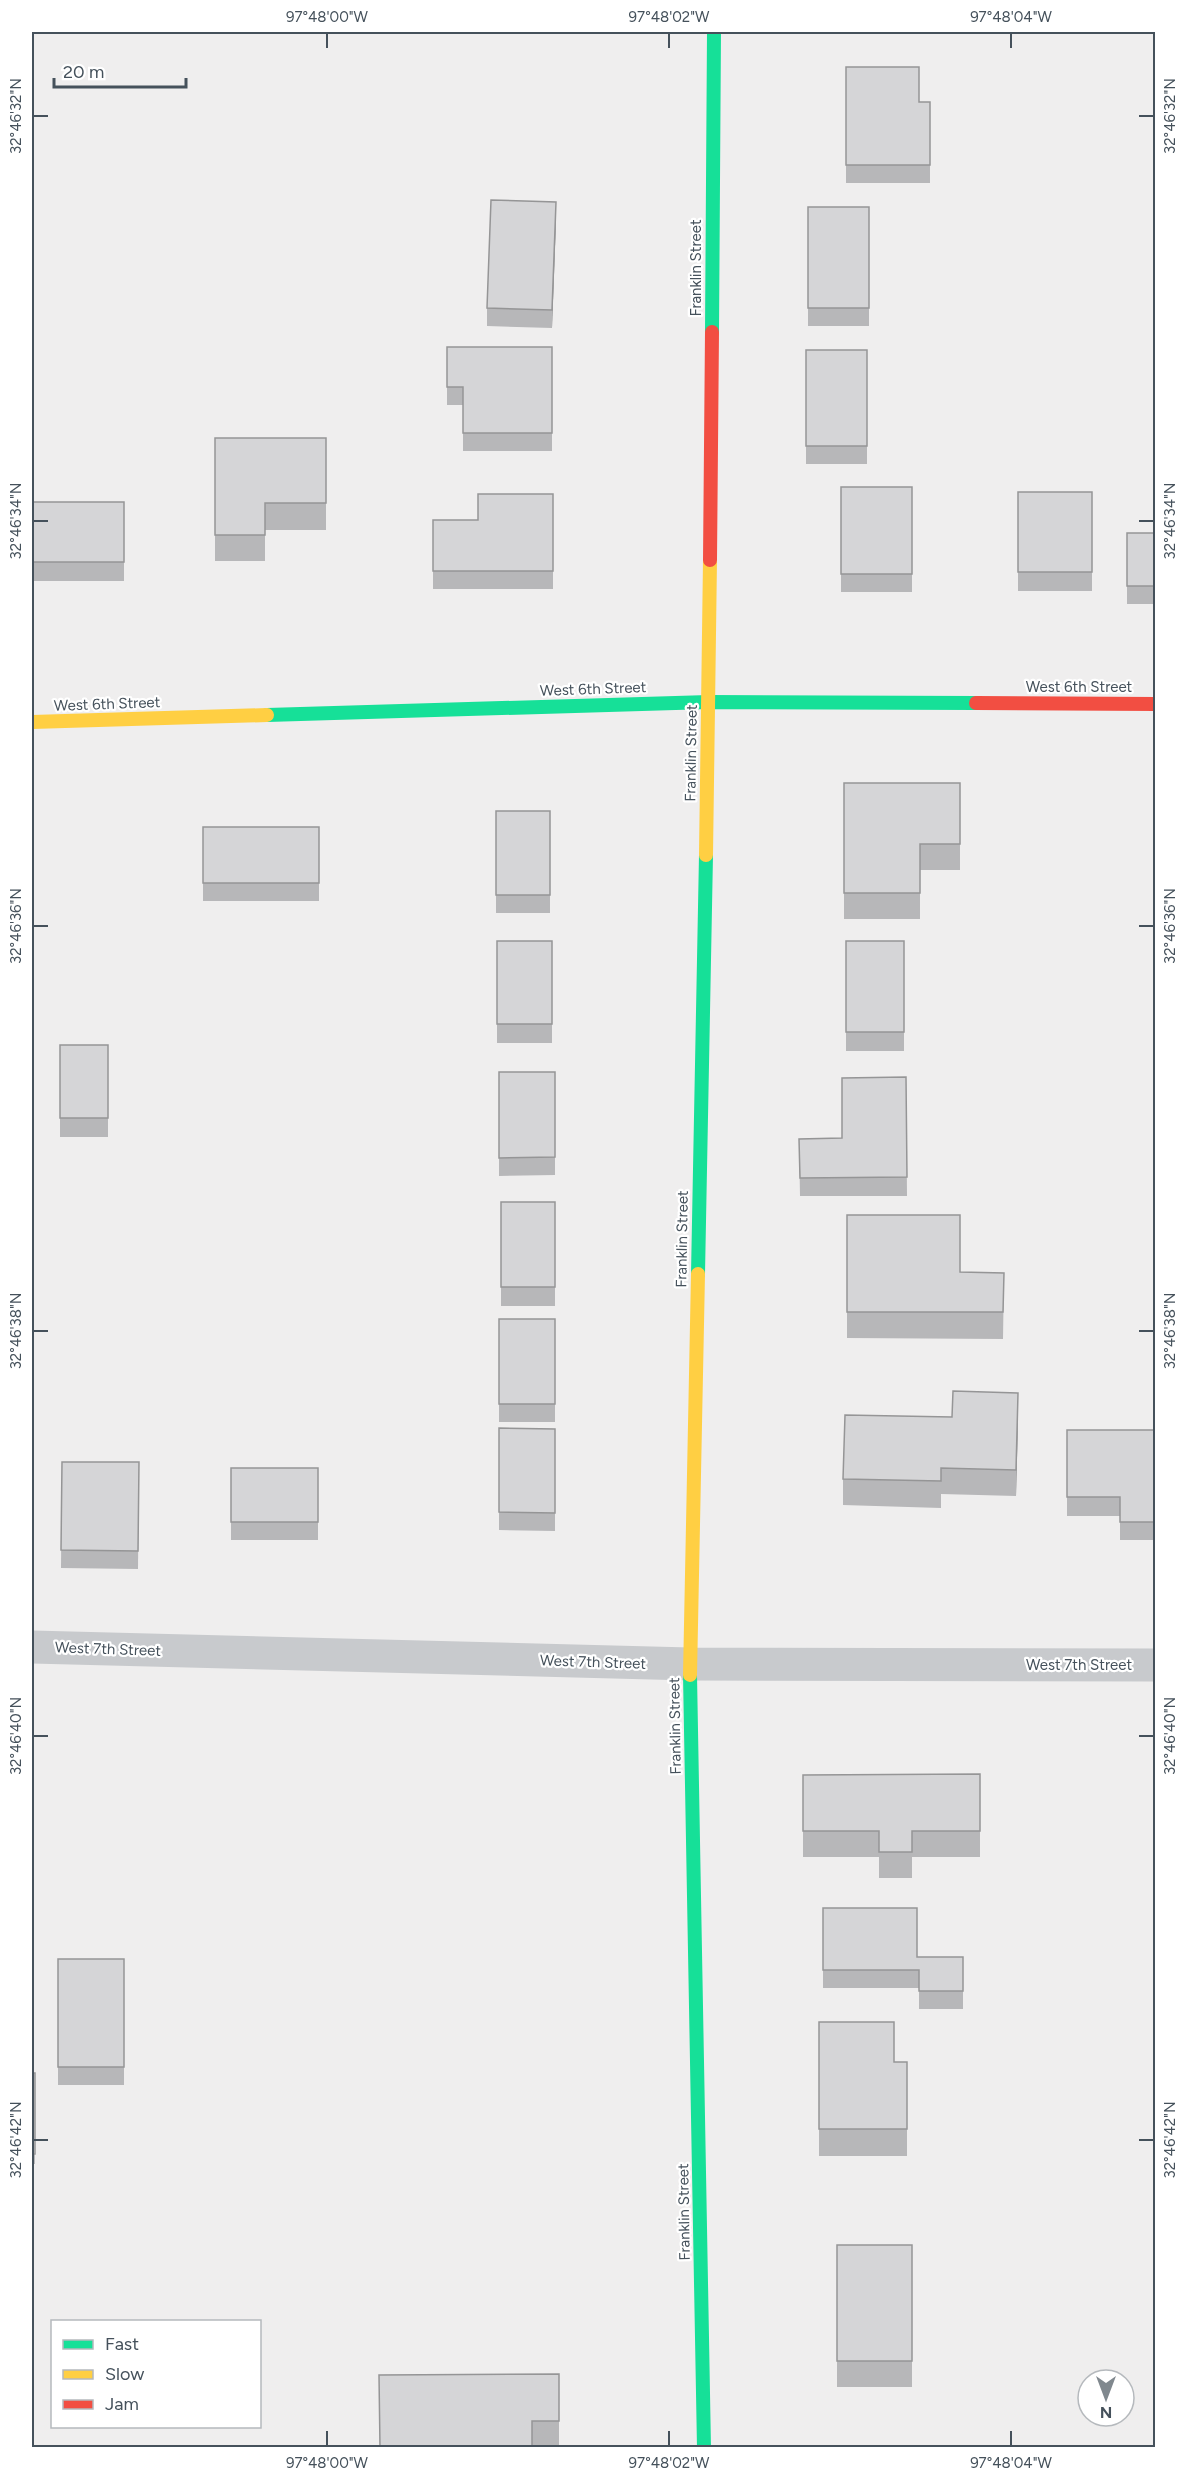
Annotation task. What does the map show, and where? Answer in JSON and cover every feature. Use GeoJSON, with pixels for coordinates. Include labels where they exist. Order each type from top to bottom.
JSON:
{"type":"FeatureCollection","features":[{"type":"Feature","properties":{"kind":"street","name":"Franklin Street"},"geometry":{"type":"LineString","coordinates":[[704,2448],[690,1664],[709,702],[714,32]]}},
{"type":"Feature","properties":{"kind":"street","name":"West 6th Street"},"geometry":{"type":"LineString","coordinates":[[32,723],[709,702],[1155,704]]}},
{"type":"Feature","properties":{"kind":"street","name":"West 7th Street"},"geometry":{"type":"LineString","coordinates":[[32,1647],[690,1664],[1155,1665]]}},
{"type":"Feature","properties":{"kind":"building"},"geometry":{"type":"Polygon","coordinates":[[[846,67],[919,67],[919,102],[930,102],[930,165],[846,165],[846,67]]]}},
{"type":"Feature","properties":{"kind":"building"},"geometry":{"type":"Polygon","coordinates":[[[491,200],[556,202],[552,310],[487,308],[491,200]]]}},
{"type":"Feature","properties":{"kind":"building"},"geometry":{"type":"Polygon","coordinates":[[[808,207],[869,207],[869,308],[808,308],[808,207]]]}},
{"type":"Feature","properties":{"kind":"building"},"geometry":{"type":"Polygon","coordinates":[[[447,347],[552,347],[552,433],[463,433],[463,387],[447,387],[447,347]]]}},
{"type":"Feature","properties":{"kind":"building"},"geometry":{"type":"Polygon","coordinates":[[[806,350],[867,350],[867,446],[806,446],[806,350]]]}},
{"type":"Feature","properties":{"kind":"building"},"geometry":{"type":"Polygon","coordinates":[[[215,438],[326,438],[326,503],[265,503],[265,535],[215,535],[215,438]]]}},
{"type":"Feature","properties":{"kind":"building"},"geometry":{"type":"Polygon","coordinates":[[[841,487],[912,487],[912,574],[841,574],[841,487]]]}},
{"type":"Feature","properties":{"kind":"building"},"geometry":{"type":"Polygon","coordinates":[[[1018,492],[1092,492],[1092,572],[1018,572],[1018,492]]]}},
{"type":"Feature","properties":{"kind":"building"},"geometry":{"type":"Polygon","coordinates":[[[478,494],[553,494],[553,571],[433,571],[433,520],[478,520],[478,494]]]}},
{"type":"Feature","properties":{"kind":"building"},"geometry":{"type":"Polygon","coordinates":[[[32,502],[124,502],[124,562],[32,562],[32,502]]]}},
{"type":"Feature","properties":{"kind":"building"},"geometry":{"type":"Polygon","coordinates":[[[1127,533],[1155,533],[1155,586],[1127,586],[1127,533]]]}},
{"type":"Feature","properties":{"kind":"building"},"geometry":{"type":"Polygon","coordinates":[[[844,783],[960,783],[960,844],[920,844],[920,893],[844,893],[844,783]]]}},
{"type":"Feature","properties":{"kind":"building"},"geometry":{"type":"Polygon","coordinates":[[[496,811],[550,811],[550,895],[496,895],[496,811]]]}},
{"type":"Feature","properties":{"kind":"building"},"geometry":{"type":"Polygon","coordinates":[[[203,827],[319,827],[319,883],[203,883],[203,827]]]}},
{"type":"Feature","properties":{"kind":"building"},"geometry":{"type":"Polygon","coordinates":[[[497,941],[552,941],[552,1024],[497,1024],[497,941]]]}},
{"type":"Feature","properties":{"kind":"building"},"geometry":{"type":"Polygon","coordinates":[[[846,941],[904,941],[904,1032],[846,1032],[846,941]]]}},
{"type":"Feature","properties":{"kind":"building"},"geometry":{"type":"Polygon","coordinates":[[[60,1045],[108,1045],[108,1118],[60,1118],[60,1045]]]}},
{"type":"Feature","properties":{"kind":"building"},"geometry":{"type":"Polygon","coordinates":[[[499,1072],[555,1072],[555,1157],[499,1158],[499,1072]]]}},
{"type":"Feature","properties":{"kind":"building"},"geometry":{"type":"Polygon","coordinates":[[[906,1077],[907,1177],[800,1178],[799,1139],[842,1138],[842,1078],[906,1077]]]}},
{"type":"Feature","properties":{"kind":"building"},"geometry":{"type":"Polygon","coordinates":[[[501,1202],[555,1202],[555,1287],[501,1287],[501,1202]]]}},
{"type":"Feature","properties":{"kind":"building"},"geometry":{"type":"Polygon","coordinates":[[[847,1215],[960,1215],[960,1272],[1004,1273],[1003,1312],[847,1312],[847,1215]]]}},
{"type":"Feature","properties":{"kind":"building"},"geometry":{"type":"Polygon","coordinates":[[[499,1319],[555,1319],[555,1404],[499,1404],[499,1319]]]}},
{"type":"Feature","properties":{"kind":"building"},"geometry":{"type":"Polygon","coordinates":[[[953,1391],[1018,1393],[1016,1470],[941,1468],[941,1481],[843,1479],[845,1415],[952,1417],[953,1391]]]}},
{"type":"Feature","properties":{"kind":"building"},"geometry":{"type":"Polygon","coordinates":[[[499,1428],[555,1429],[555,1513],[499,1512],[499,1428]]]}},
{"type":"Feature","properties":{"kind":"building"},"geometry":{"type":"Polygon","coordinates":[[[1067,1430],[1155,1430],[1155,1522],[1120,1522],[1120,1497],[1067,1497],[1067,1430]]]}},
{"type":"Feature","properties":{"kind":"building"},"geometry":{"type":"Polygon","coordinates":[[[62,1462],[139,1462],[138,1551],[61,1550],[62,1462]]]}},
{"type":"Feature","properties":{"kind":"building"},"geometry":{"type":"Polygon","coordinates":[[[231,1468],[318,1468],[318,1522],[231,1522],[231,1468]]]}},
{"type":"Feature","properties":{"kind":"building"},"geometry":{"type":"Polygon","coordinates":[[[980,1774],[980,1831],[912,1831],[912,1852],[879,1852],[879,1831],[803,1831],[803,1775],[980,1774]]]}},
{"type":"Feature","properties":{"kind":"building"},"geometry":{"type":"Polygon","coordinates":[[[823,1908],[917,1908],[917,1957],[963,1957],[963,1991],[919,1991],[919,1970],[823,1970],[823,1908]]]}},
{"type":"Feature","properties":{"kind":"building"},"geometry":{"type":"Polygon","coordinates":[[[58,1959],[124,1959],[124,2067],[58,2067],[58,1959]]]}},
{"type":"Feature","properties":{"kind":"building"},"geometry":{"type":"Polygon","coordinates":[[[819,2022],[894,2022],[894,2062],[907,2062],[907,2129],[819,2129],[819,2022]]]}},
{"type":"Feature","properties":{"kind":"building"},"geometry":{"type":"Polygon","coordinates":[[[32,2073],[35,2073],[35,2154],[32,2154],[32,2073]]]}},
{"type":"Feature","properties":{"kind":"building"},"geometry":{"type":"Polygon","coordinates":[[[837,2245],[912,2245],[912,2361],[837,2361],[837,2245]]]}},
{"type":"Feature","properties":{"kind":"building"},"geometry":{"type":"Polygon","coordinates":[[[559,2374],[559,2421],[532,2421],[532,2448],[380,2448],[379,2375],[559,2374]]]}},
{"type":"Feature","properties":{"kind":"traffic: fast"},"geometry":{"type":"LineString","coordinates":[[712,332],[714,32]]}},
{"type":"Feature","properties":{"kind":"traffic: fast"},"geometry":{"type":"LineString","coordinates":[[267,715],[709,702],[976,703]]}},
{"type":"Feature","properties":{"kind":"traffic: fast"},"geometry":{"type":"LineString","coordinates":[[698,1274],[706,855]]}},
{"type":"Feature","properties":{"kind":"traffic: fast"},"geometry":{"type":"LineString","coordinates":[[690,1675],[704,2448]]}},
{"type":"Feature","properties":{"kind":"traffic: slow"},"geometry":{"type":"LineString","coordinates":[[706,855],[710,560]]}},
{"type":"Feature","properties":{"kind":"traffic: slow"},"geometry":{"type":"LineString","coordinates":[[32,722],[267,715]]}},
{"type":"Feature","properties":{"kind":"traffic: slow"},"geometry":{"type":"LineString","coordinates":[[690,1675],[698,1274]]}},
{"type":"Feature","properties":{"kind":"traffic: jam"},"geometry":{"type":"LineString","coordinates":[[710,560],[712,332]]}},
{"type":"Feature","properties":{"kind":"traffic: jam"},"geometry":{"type":"LineString","coordinates":[[976,703],[1156,704]]}}]}
